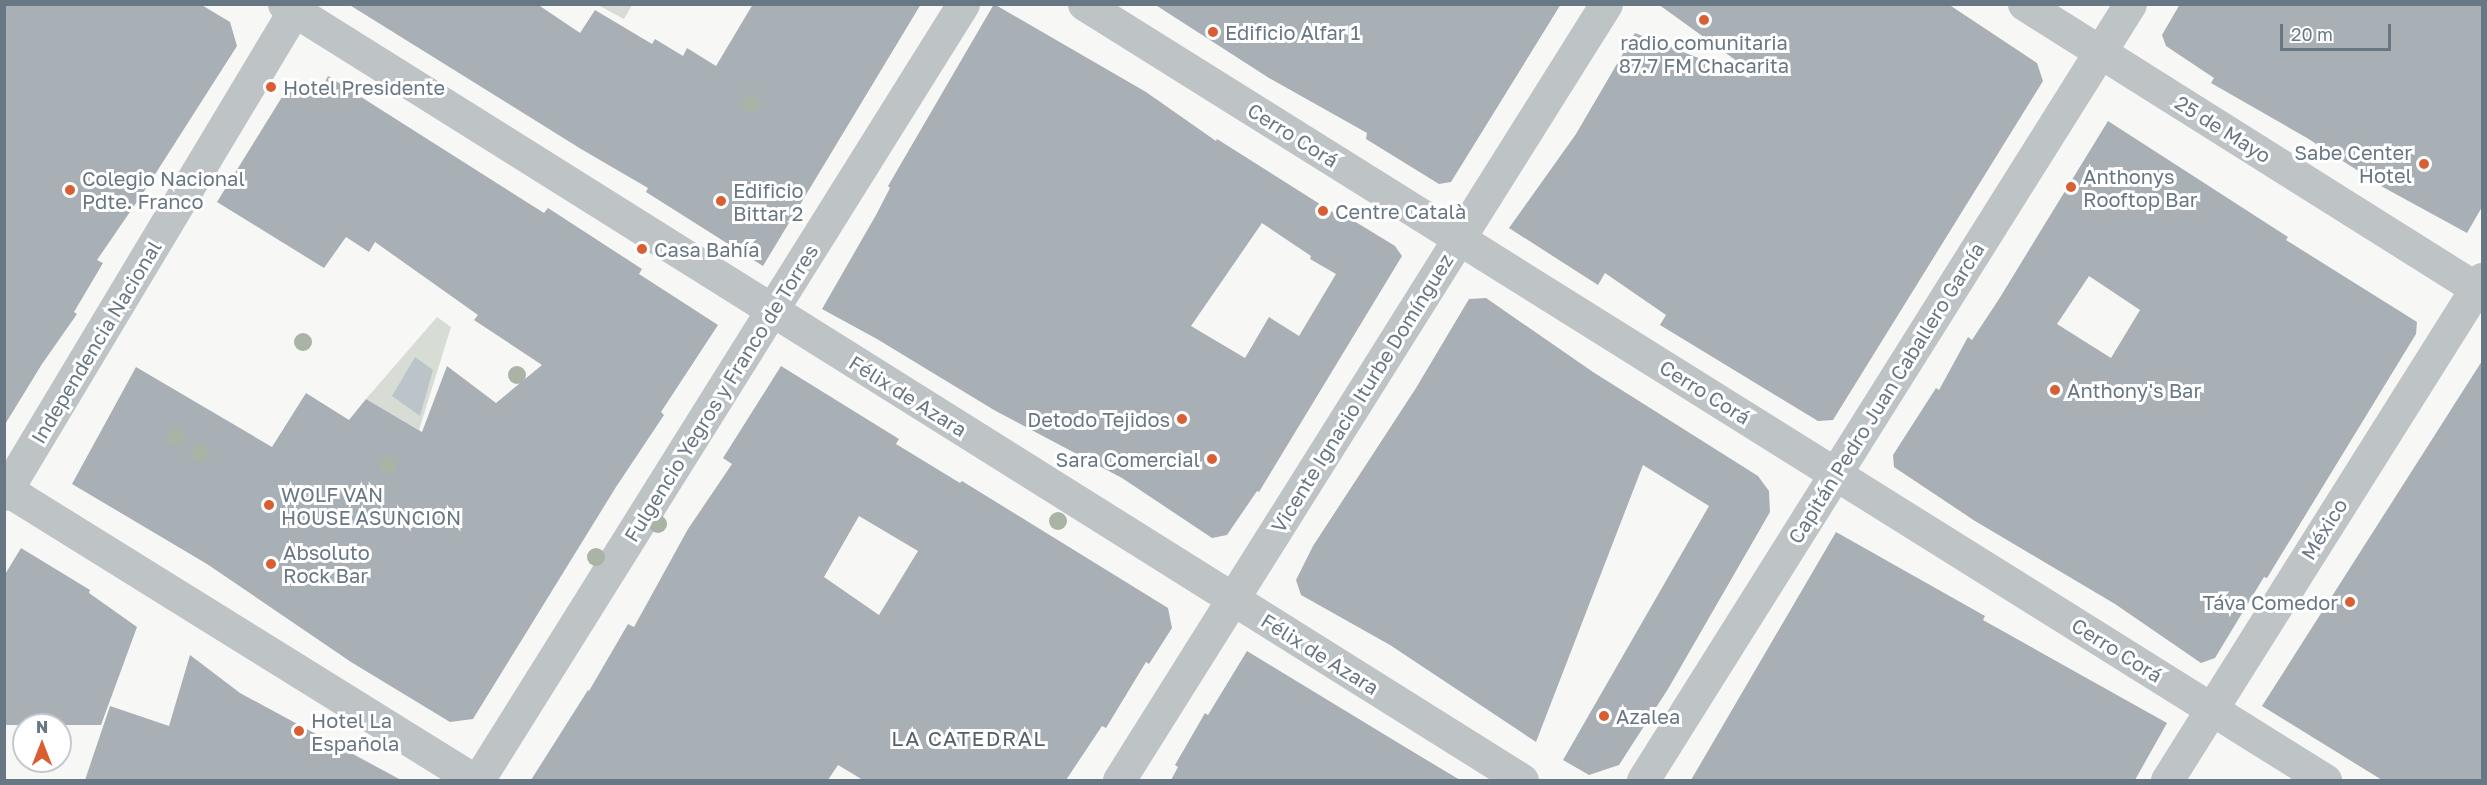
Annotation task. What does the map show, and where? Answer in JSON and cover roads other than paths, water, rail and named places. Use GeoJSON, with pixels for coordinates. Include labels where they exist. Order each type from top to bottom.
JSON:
{"type":"FeatureCollection","features":[{"type":"Feature","properties":{"kind":"street","name":"Fulgencio Yegros y Franco de Torres"},"geometry":{"type":"LineString","coordinates":[[476,780],[963,4]]}},
{"type":"Feature","properties":{"kind":"street","name":"Cerro Corá"},"geometry":{"type":"LineString","coordinates":[[1084,4],[2325,780]]}},
{"type":"Feature","properties":{"kind":"street","name":"Vicente Ignacio Iturbe Domínguez"},"geometry":{"type":"LineString","coordinates":[[1119,780],[1606,4]]}},
{"type":"Feature","properties":{"kind":"street","name":"25 de Mayo"},"geometry":{"type":"LineString","coordinates":[[2024,4],[2480,286]]}},
{"type":"Feature","properties":{"kind":"street","name":"Capitán Pedro Juan Caballero García"},"geometry":{"type":"LineString","coordinates":[[1643,780],[2130,4]]}},
{"type":"Feature","properties":{"kind":"street","name":"Félix de Azara"},"geometry":{"type":"LineString","coordinates":[[292,7],[1522,780]]}},
{"type":"Feature","properties":{"kind":"street","name":"Independencia Nacional"},"geometry":{"type":"LineString","coordinates":[[5,491],[292,7]]}},
{"type":"Feature","properties":{"kind":"street","name":"México"},"geometry":{"type":"LineString","coordinates":[[2167,780],[2480,286]]}},
{"type":"Feature","properties":{"kind":"street"},"geometry":{"type":"LineString","coordinates":[[5,491],[476,780]]}},
{"type":"Feature","properties":{"kind":"place","name":"radio comunitaria 87.7 FM Chacarita"},"geometry":{"type":"Point","coordinates":[1704,20]}},
{"type":"Feature","properties":{"kind":"place","name":"Edificio Alfar 1"},"geometry":{"type":"Point","coordinates":[1213,32]}},
{"type":"Feature","properties":{"kind":"place","name":"Hotel Presidente"},"geometry":{"type":"Point","coordinates":[271,87]}},
{"type":"Feature","properties":{"kind":"place","name":"Sabe Center Hotel"},"geometry":{"type":"Point","coordinates":[2424,164]}},
{"type":"Feature","properties":{"kind":"place","name":"Anthonys Rooftop Bar"},"geometry":{"type":"Point","coordinates":[2071,187]}},
{"type":"Feature","properties":{"kind":"place","name":"Colegio Nacional Pdte. Franco"},"geometry":{"type":"Point","coordinates":[70,190]}},
{"type":"Feature","properties":{"kind":"place","name":"Edificio Bittar 2"},"geometry":{"type":"Point","coordinates":[721,201]}},
{"type":"Feature","properties":{"kind":"place","name":"Centre Català"},"geometry":{"type":"Point","coordinates":[1323,211]}},
{"type":"Feature","properties":{"kind":"place","name":"Casa Bahía"},"geometry":{"type":"Point","coordinates":[642,249]}},
{"type":"Feature","properties":{"kind":"place","name":"Anthony's Bar"},"geometry":{"type":"Point","coordinates":[2055,390]}},
{"type":"Feature","properties":{"kind":"place","name":"Detodo Tejidos"},"geometry":{"type":"Point","coordinates":[1182,419]}},
{"type":"Feature","properties":{"kind":"place","name":"Sara Comercial"},"geometry":{"type":"Point","coordinates":[1212,459]}},
{"type":"Feature","properties":{"kind":"place","name":"WOLF VAN HOUSE ASUNCION"},"geometry":{"type":"Point","coordinates":[269,505]}},
{"type":"Feature","properties":{"kind":"place","name":"Absoluto Rock Bar"},"geometry":{"type":"Point","coordinates":[271,564]}},
{"type":"Feature","properties":{"kind":"place","name":"Táva Comedor"},"geometry":{"type":"Point","coordinates":[2350,602]}},
{"type":"Feature","properties":{"kind":"place","name":"Azalea"},"geometry":{"type":"Point","coordinates":[1604,716]}},
{"type":"Feature","properties":{"kind":"place","name":"Hotel La Española"},"geometry":{"type":"Point","coordinates":[299,731]}},
{"type":"Feature","properties":{"kind":"district","name":"LA CATEDRAL"},"geometry":{"type":"Point","coordinates":[969,738]}}]}
